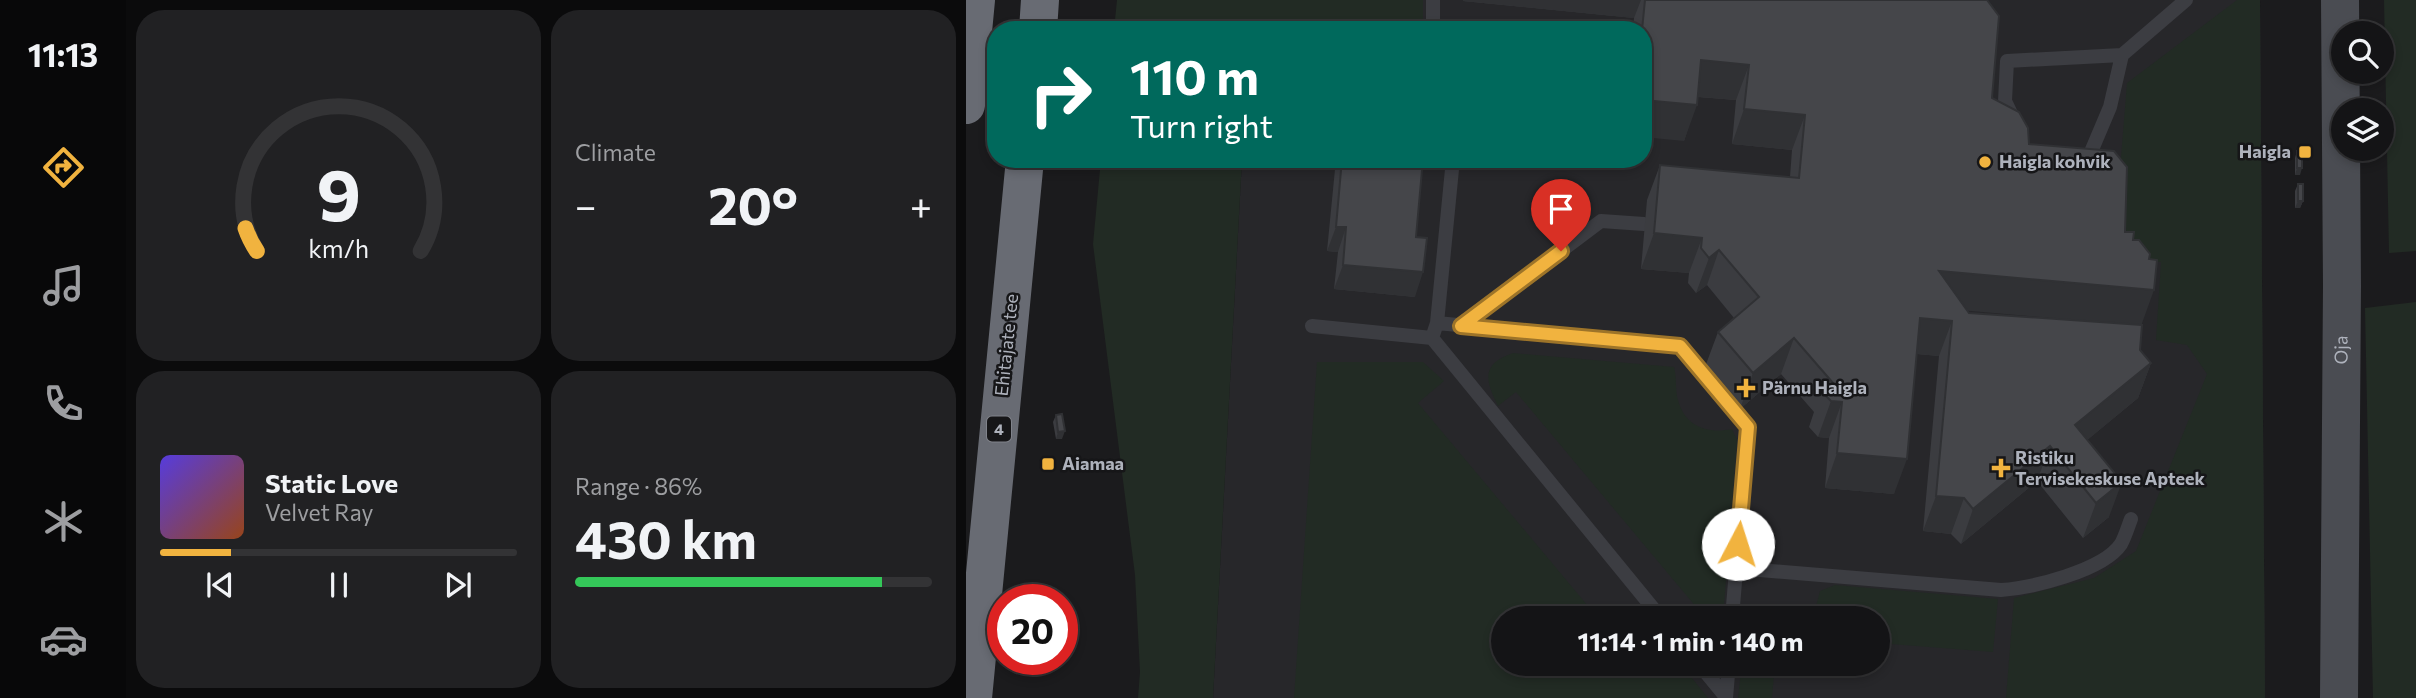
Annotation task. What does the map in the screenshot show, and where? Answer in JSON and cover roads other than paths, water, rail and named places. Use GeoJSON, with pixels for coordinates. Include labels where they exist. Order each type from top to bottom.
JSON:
{"type":"FeatureCollection","features":[{"type":"Feature","properties":{"kind":"highway"},"geometry":{"type":"LineString","coordinates":[[966,104],[976,0]]}},
{"type":"Feature","properties":{"kind":"highway"},"geometry":{"type":"LineString","coordinates":[[1039,21],[1040,0]]}},
{"type":"Feature","properties":{"kind":"highway","name":"Ehitajate tee"},"geometry":{"type":"LineString","coordinates":[[973,698],[1024,168]]}},
{"type":"Feature","properties":{"kind":"street","name":"Oja"},"geometry":{"type":"LineString","coordinates":[[2339,698],[2342,300],[2340,0]]}},
{"type":"Feature","properties":{"kind":"lane"},"geometry":{"type":"LineString","coordinates":[[1433,0],[1433,21]]}},
{"type":"Feature","properties":{"kind":"lane"},"geometry":{"type":"LineString","coordinates":[[2063,159],[2088,159],[2110,107],[2122,55],[2186,0]]}},
{"type":"Feature","properties":{"kind":"lane"},"geometry":{"type":"LineString","coordinates":[[2019,131],[2005,102],[2007,61],[2122,55]]}},
{"type":"Feature","properties":{"kind":"lane"},"geometry":{"type":"LineString","coordinates":[[1432,338],[1437,323],[1452,168]]}},
{"type":"Feature","properties":{"kind":"lane"},"geometry":{"type":"LineString","coordinates":[[1461,326],[1601,221],[1644,223]]}},
{"type":"Feature","properties":{"kind":"lane"},"geometry":{"type":"LineString","coordinates":[[1437,323],[1680,346],[1748,427],[1733,606]]}},
{"type":"Feature","properties":{"kind":"lane"},"geometry":{"type":"LineString","coordinates":[[1312,326],[1432,338],[1651,606]]}},
{"type":"Feature","properties":{"kind":"lane"},"geometry":{"type":"LineString","coordinates":[[1737,568],[2001,590],[2031,588],[2086,569],[2120,546],[2131,519]]}},
{"type":"Feature","properties":{"kind":"lane"},"geometry":{"type":"LineString","coordinates":[[1708,676],[1726,698]]}},
{"type":"Feature","properties":{"kind":"lane"},"geometry":{"type":"LineString","coordinates":[[1726,698],[1728,676]]}},
{"type":"Feature","properties":{"kind":"place","name":"Haigla"},"geometry":{"type":"Point","coordinates":[2305,152]}},
{"type":"Feature","properties":{"kind":"place","name":"Haigla kohvik"},"geometry":{"type":"Point","coordinates":[1985,162]}},
{"type":"Feature","properties":{"kind":"place","name":"Pärnu Haigla"},"geometry":{"type":"Point","coordinates":[1746,388]}},
{"type":"Feature","properties":{"kind":"place","name":"Aiamaa"},"geometry":{"type":"Point","coordinates":[1048,464]}},
{"type":"Feature","properties":{"kind":"place","name":"Ristiku Tervisekeskuse Apteek"},"geometry":{"type":"Point","coordinates":[2001,468]}}]}
